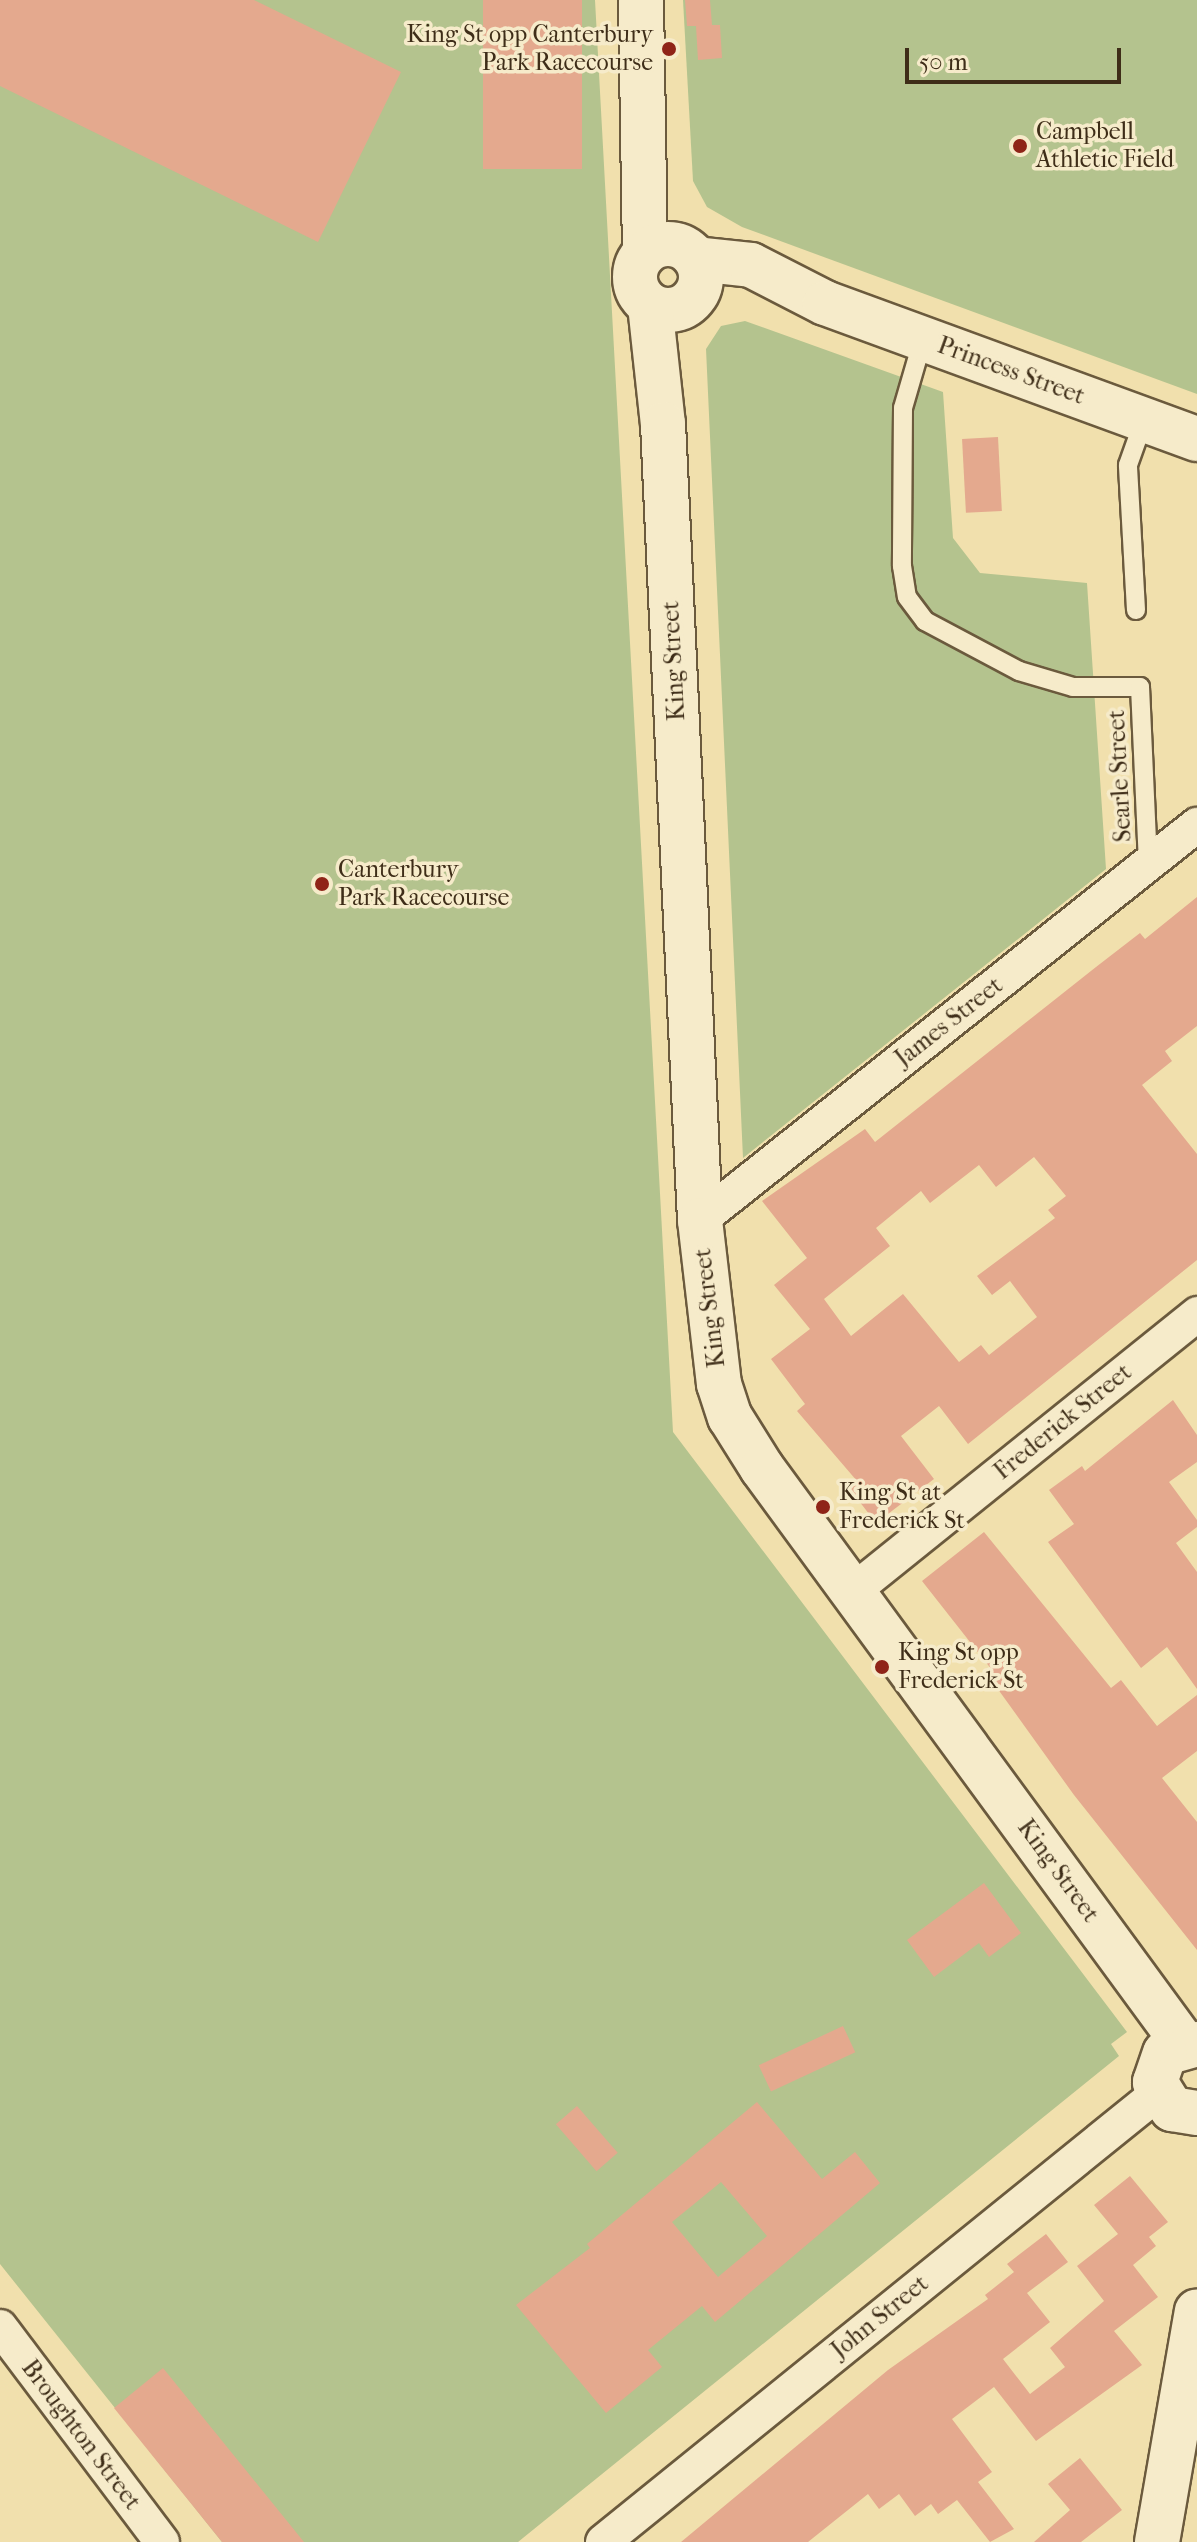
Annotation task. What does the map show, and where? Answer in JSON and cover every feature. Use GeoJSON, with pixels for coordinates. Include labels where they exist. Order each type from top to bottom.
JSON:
{"type":"FeatureCollection","features":[{"type":"Feature","properties":{"kind":"main road","name":"King Street"},"geometry":{"type":"LineString","coordinates":[[641,0],[647,117],[674,276],[663,424],[700,1220],[711,1346],[730,1417],[853,1591],[1190,2044]]}},
{"type":"Feature","properties":{"kind":"main road","name":"Princess Street"},"geometry":{"type":"LineString","coordinates":[[674,276],[825,303],[1197,439]]}},
{"type":"Feature","properties":{"kind":"main road"},"geometry":{"type":"LineString","coordinates":[[1190,2044],[1158,2062],[1158,2093],[1172,2109],[1197,2113]]}},
{"type":"Feature","properties":{"kind":"main road"},"geometry":{"type":"LineString","coordinates":[[1157,2542],[1197,2311]]}},
{"type":"Feature","properties":{"kind":"street","name":"James Street"},"geometry":{"type":"LineString","coordinates":[[700,1220],[1197,825]]}},
{"type":"Feature","properties":{"kind":"street","name":"Frederick Street"},"geometry":{"type":"LineString","coordinates":[[853,1591],[1197,1314]]}},
{"type":"Feature","properties":{"kind":"street","name":"John Street"},"geometry":{"type":"LineString","coordinates":[[603,2542],[1158,2093]]}},
{"type":"Feature","properties":{"kind":"street","name":"Broughton Street"},"geometry":{"type":"LineString","coordinates":[[0,2327],[162,2542]]}},
{"type":"Feature","properties":{"kind":"lane","name":"Searle Street"},"geometry":{"type":"LineString","coordinates":[[923,339],[903,408],[902,566],[915,611],[970,648],[1047,681],[1093,689],[1140,687],[1148,864]]}},
{"type":"Feature","properties":{"kind":"lane"},"geometry":{"type":"LineString","coordinates":[[1136,610],[1128,465],[1144,420]]}},
{"type":"Feature","properties":{"kind":"green space","name":"Canterbury Park Racecourse"},"geometry":{"type":"Polygon","coordinates":[[[0,0],[595,0],[673,1432],[1127,2032],[1111,2044],[1119,2056],[518,2542],[222,2542],[0,2264],[0,0]]]}},
{"type":"Feature","properties":{"kind":"green space","name":"Campbell Athletic Field"},"geometry":{"type":"Polygon","coordinates":[[[683,0],[1197,0],[1197,394],[742,227],[707,207],[693,181],[683,0]]]}},
{"type":"Feature","properties":{"kind":"green space"},"geometry":{"type":"Polygon","coordinates":[[[745,321],[943,392],[953,538],[980,573],[1087,583],[1106,869],[743,1158],[706,349],[721,326],[745,321]]]}},
{"type":"Feature","properties":{"kind":"building"},"geometry":{"type":"Polygon","coordinates":[[[0,0],[254,0],[401,72],[318,242],[0,86],[0,0]]]}},
{"type":"Feature","properties":{"kind":"building"},"geometry":{"type":"Polygon","coordinates":[[[483,0],[582,0],[582,169],[483,169],[483,0]]]}},
{"type":"Feature","properties":{"kind":"building"},"geometry":{"type":"Polygon","coordinates":[[[685,0],[710,0],[712,25],[720,25],[722,58],[698,60],[696,26],[687,26],[685,0]]]}},
{"type":"Feature","properties":{"kind":"building"},"geometry":{"type":"Polygon","coordinates":[[[998,437],[1002,511],[966,513],[962,439],[998,437]]]}},
{"type":"Feature","properties":{"kind":"building"},"geometry":{"type":"Polygon","coordinates":[[[1197,897],[1197,1026],[1165,1051],[1172,1061],[1142,1085],[1197,1154],[1197,1260],[968,1444],[939,1406],[901,1436],[934,1479],[876,1523],[849,1488],[857,1481],[797,1411],[805,1404],[771,1359],[810,1329],[774,1285],[807,1258],[762,1201],[865,1129],[875,1142],[1140,933],[1145,939],[1197,897]],[[1034,1157],[996,1187],[979,1165],[930,1203],[921,1191],[876,1228],[890,1246],[824,1299],[851,1336],[903,1294],[959,1362],[981,1345],[989,1355],[1037,1317],[1010,1281],[992,1295],[977,1276],[1055,1218],[1048,1210],[1066,1196],[1034,1157]]]}},
{"type":"Feature","properties":{"kind":"building"},"geometry":{"type":"Polygon","coordinates":[[[1173,1400],[1197,1435],[1197,1462],[1169,1482],[1197,1520],[1197,1527],[1176,1543],[1197,1572],[1197,1689],[1167,1647],[1141,1668],[1048,1542],[1074,1524],[1049,1490],[1082,1466],[1085,1471],[1173,1400]]]}},
{"type":"Feature","properties":{"kind":"building"},"geometry":{"type":"Polygon","coordinates":[[[984,1532],[1111,1688],[1121,1680],[1157,1726],[1197,1695],[1197,1751],[1162,1778],[1197,1822],[1197,1950],[1074,1795],[987,1674],[992,1670],[922,1581],[984,1532]]]}},
{"type":"Feature","properties":{"kind":"building"},"geometry":{"type":"Polygon","coordinates":[[[984,1883],[1021,1933],[989,1957],[979,1943],[934,1977],[907,1940],[984,1883]]]}},
{"type":"Feature","properties":{"kind":"building"},"geometry":{"type":"Polygon","coordinates":[[[843,2026],[855,2052],[771,2092],[759,2065],[843,2026]]]}},
{"type":"Feature","properties":{"kind":"building"},"geometry":{"type":"Polygon","coordinates":[[[757,2102],[822,2179],[855,2152],[880,2183],[715,2322],[702,2306],[648,2350],[662,2367],[606,2413],[516,2305],[590,2248],[587,2244],[757,2102]],[[721,2182],[672,2222],[718,2277],[767,2236],[721,2182]]]}},
{"type":"Feature","properties":{"kind":"building"},"geometry":{"type":"Polygon","coordinates":[[[577,2106],[618,2153],[597,2171],[556,2124],[577,2106]]]}},
{"type":"Feature","properties":{"kind":"building"},"geometry":{"type":"Polygon","coordinates":[[[1130,2176],[1168,2222],[1149,2237],[1156,2246],[1133,2265],[1158,2297],[1114,2331],[1142,2365],[1036,2441],[994,2387],[952,2419],[992,2472],[978,2482],[1014,2529],[990,2542],[957,2500],[938,2514],[931,2504],[915,2516],[899,2494],[879,2509],[868,2494],[808,2542],[681,2542],[888,2370],[988,2299],[985,2295],[1014,2272],[1007,2264],[1046,2234],[1068,2262],[1027,2293],[1050,2322],[1003,2359],[1030,2394],[1065,2367],[1050,2348],[1104,2301],[1077,2266],[1118,2234],[1094,2205],[1130,2176]]]}},
{"type":"Feature","properties":{"kind":"building"},"geometry":{"type":"Polygon","coordinates":[[[163,2368],[304,2542],[222,2542],[114,2408],[163,2368]]]}},
{"type":"Feature","properties":{"kind":"building"},"geometry":{"type":"Polygon","coordinates":[[[1080,2458],[1122,2510],[1081,2542],[1034,2542],[1070,2510],[1048,2484],[1080,2458]]]}},
{"type":"Feature","properties":{"kind":"place","name":"King St opp Canterbury Park Racecourse"},"geometry":{"type":"Point","coordinates":[669,49]}},
{"type":"Feature","properties":{"kind":"place","name":"Campbell Athletic Field"},"geometry":{"type":"Point","coordinates":[1020,146]}},
{"type":"Feature","properties":{"kind":"place","name":"Canterbury Park Racecourse"},"geometry":{"type":"Point","coordinates":[322,884]}},
{"type":"Feature","properties":{"kind":"place","name":"King St at Frederick St"},"geometry":{"type":"Point","coordinates":[823,1507]}},
{"type":"Feature","properties":{"kind":"place","name":"King St opp Frederick St"},"geometry":{"type":"Point","coordinates":[882,1667]}}]}
